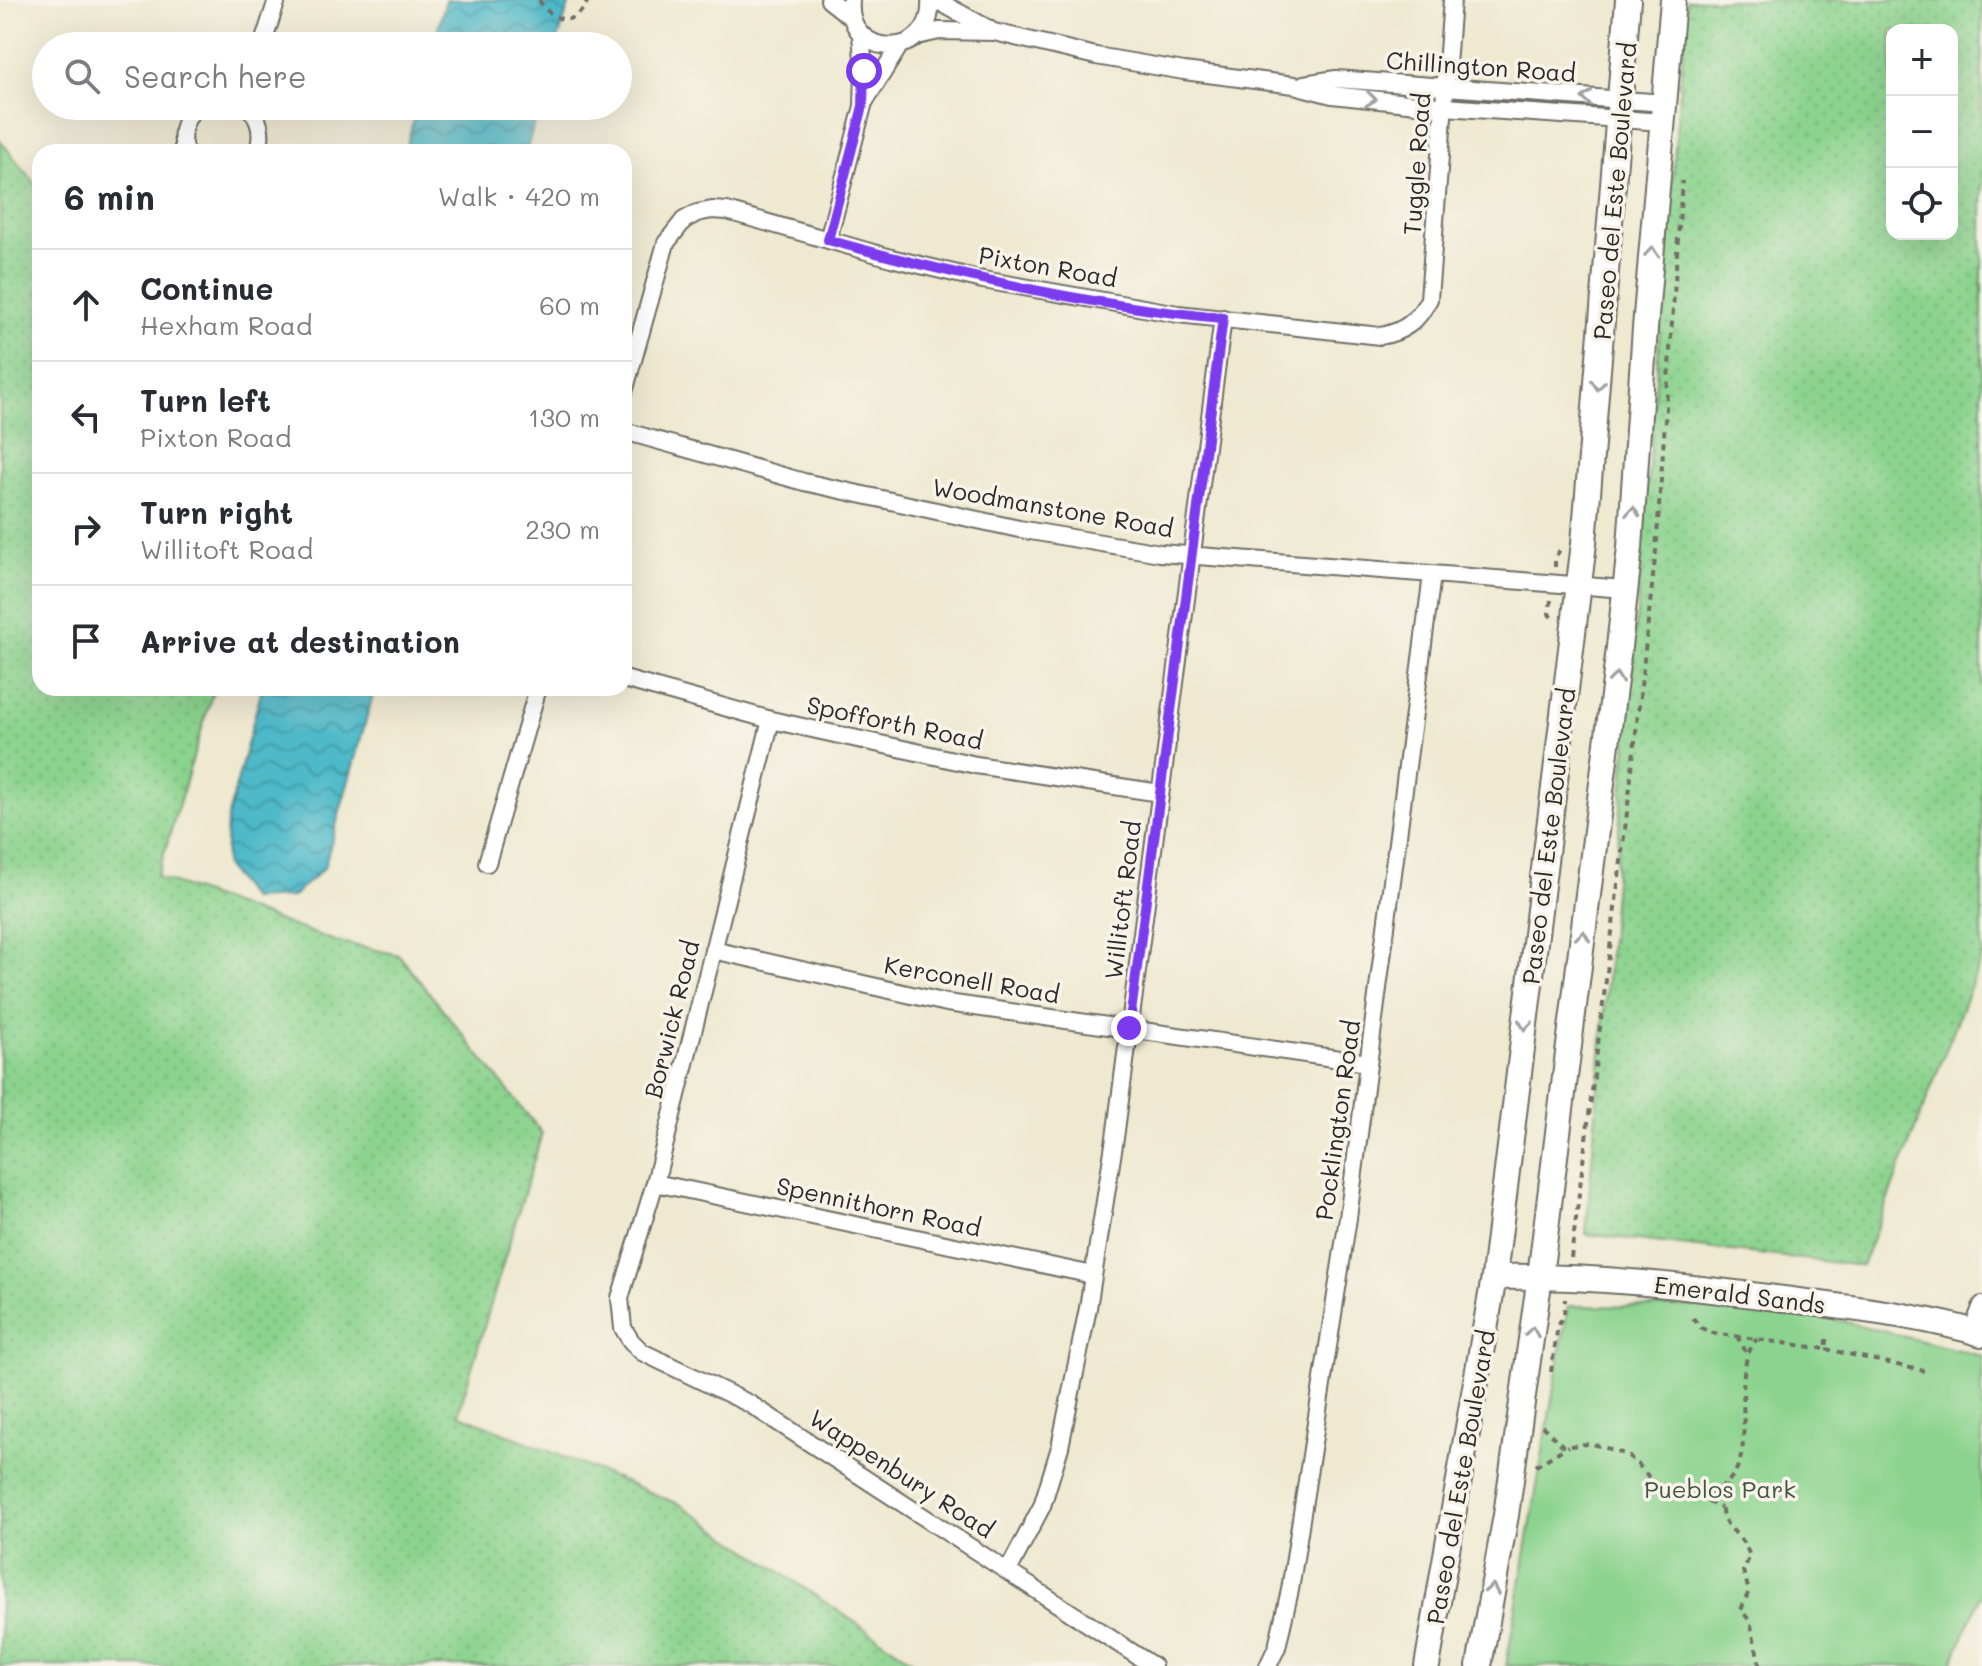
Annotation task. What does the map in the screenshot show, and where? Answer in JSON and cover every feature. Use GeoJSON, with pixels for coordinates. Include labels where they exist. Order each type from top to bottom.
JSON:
{"type":"FeatureCollection","features":[{"type":"Feature","properties":{"kind":"main road","name":"Paseo del Este Boulevard"},"geometry":{"type":"LineString","coordinates":[[1427,1666],[1494,1277],[1578,586],[1628,0]]}},
{"type":"Feature","properties":{"kind":"main road","name":"Paseo del Este Boulevard"},"geometry":{"type":"LineString","coordinates":[[1479,1666],[1506,1515],[1540,1276],[1625,589],[1673,0]]}},
{"type":"Feature","properties":{"kind":"main road","name":"Emerald Sands"},"geometry":{"type":"LineString","coordinates":[[1494,1277],[1540,1276],[1667,1284],[1910,1317],[1977,1333]]}},
{"type":"Feature","properties":{"kind":"street"},"geometry":{"type":"LineString","coordinates":[[267,32],[277,0]]}},
{"type":"Feature","properties":{"kind":"street"},"geometry":{"type":"LineString","coordinates":[[828,240],[863,106],[864,71],[861,34],[852,18],[829,0]]}},
{"type":"Feature","properties":{"kind":"street"},"geometry":{"type":"LineString","coordinates":[[851,0],[852,18]]}},
{"type":"Feature","properties":{"kind":"street"},"geometry":{"type":"LineString","coordinates":[[861,34],[879,45],[900,45],[917,36],[926,24],[930,0]]}},
{"type":"Feature","properties":{"kind":"street","name":"Chillington Road"},"geometry":{"type":"LineString","coordinates":[[936,0],[994,32]]}},
{"type":"Feature","properties":{"kind":"street","name":"Tuggle Road"},"geometry":{"type":"LineString","coordinates":[[1410,326],[1422,314],[1429,299],[1452,0]]}},
{"type":"Feature","properties":{"kind":"street","name":"Chillington Road"},"geometry":{"type":"LineString","coordinates":[[917,36],[939,31],[994,32],[1096,56],[1155,66],[1294,85],[1332,95],[1445,107],[1664,113]]}},
{"type":"Feature","properties":{"kind":"street"},"geometry":{"type":"LineString","coordinates":[[863,106],[900,45]]}},
{"type":"Feature","properties":{"kind":"street","name":"Chillington Road"},"geometry":{"type":"LineString","coordinates":[[1294,85],[1336,79],[1446,87],[1620,110]]}},
{"type":"Feature","properties":{"kind":"street"},"geometry":{"type":"LineString","coordinates":[[184,144],[182,129],[186,120]]}},
{"type":"Feature","properties":{"kind":"street"},"geometry":{"type":"LineString","coordinates":[[257,120],[262,138],[260,144]]}},
{"type":"Feature","properties":{"kind":"street","name":"Pixton Road"},"geometry":{"type":"LineString","coordinates":[[632,364],[666,243],[684,220],[712,210],[727,211],[983,280],[1178,314],[1380,336],[1410,326]]}},
{"type":"Feature","properties":{"kind":"street","name":"Willitoft Road"},"geometry":{"type":"LineString","coordinates":[[1008,1571],[1042,1506],[1060,1447],[1093,1275],[1129,1028],[1223,318]]}},
{"type":"Feature","properties":{"kind":"street","name":"Woodmanstone Road"},"geometry":{"type":"LineString","coordinates":[[632,433],[835,489],[1019,529],[1160,553],[1625,589]]}},
{"type":"Feature","properties":{"kind":"street","name":"Pocklington Road"},"geometry":{"type":"LineString","coordinates":[[1268,1666],[1277,1647],[1292,1575],[1348,1218],[1432,575]]}},
{"type":"Feature","properties":{"kind":"street","name":"Spofforth Road"},"geometry":{"type":"LineString","coordinates":[[632,681],[771,720],[976,765],[1160,793]]}},
{"type":"Feature","properties":{"kind":"street"},"geometry":{"type":"LineString","coordinates":[[487,863],[536,696]]}},
{"type":"Feature","properties":{"kind":"street","name":"Borwick Road"},"geometry":{"type":"LineString","coordinates":[[623,1328],[620,1298],[655,1183],[771,720]]}},
{"type":"Feature","properties":{"kind":"street","name":"Kerconell Road"},"geometry":{"type":"LineString","coordinates":[[713,950],[947,1003],[1368,1063]]}},
{"type":"Feature","properties":{"kind":"street","name":"Spennithorn Road"},"geometry":{"type":"LineString","coordinates":[[655,1183],[1093,1275]]}},
{"type":"Feature","properties":{"kind":"street"},"geometry":{"type":"LineString","coordinates":[[1977,1333],[1982,1305]]}},
{"type":"Feature","properties":{"kind":"street","name":"Wappenbury Road"},"geometry":{"type":"LineString","coordinates":[[623,1328],[642,1352],[750,1404],[1153,1666]]}},
{"type":"Feature","properties":{"kind":"path"},"geometry":{"type":"LineString","coordinates":[[539,0],[550,14],[568,19],[579,15],[588,0]]}},
{"type":"Feature","properties":{"kind":"path"},"geometry":{"type":"LineString","coordinates":[[1550,605],[1549,614],[1554,624]]}},
{"type":"Feature","properties":{"kind":"path"},"geometry":{"type":"LineString","coordinates":[[1693,1318],[1708,1331],[1826,1349],[1924,1371]]}},
{"type":"Feature","properties":{"kind":"path"},"geometry":{"type":"LineString","coordinates":[[1826,1349],[1828,1333]]}},
{"type":"Feature","properties":{"kind":"path"},"geometry":{"type":"LineString","coordinates":[[1542,1426],[1557,1441],[1568,1446],[1591,1445],[1622,1454],[1660,1488],[1674,1495],[1694,1496],[1718,1490],[1737,1468],[1741,1455],[1746,1355],[1737,1336]]}},
{"type":"Feature","properties":{"kind":"path"},"geometry":{"type":"LineString","coordinates":[[1746,1355],[1757,1339]]}},
{"type":"Feature","properties":{"kind":"path"},"geometry":{"type":"LineString","coordinates":[[1536,1466],[1568,1446]]}},
{"type":"Feature","properties":{"kind":"path"},"geometry":{"type":"LineString","coordinates":[[1727,1483],[1721,1508],[1725,1521],[1750,1556],[1743,1571],[1749,1591],[1741,1610],[1750,1621],[1760,1666]]}},
{"type":"Feature","properties":{"kind":"path"},"geometry":{"type":"LineString","coordinates":[[1694,1496],[1721,1508]]}},
{"type":"Feature","properties":{"kind":"green space"},"geometry":{"type":"Polygon","coordinates":[[[1687,0],[1982,0],[1982,957],[1862,1266],[1586,1234],[1687,0]]]}},
{"type":"Feature","properties":{"kind":"green space"},"geometry":{"type":"Polygon","coordinates":[[[0,140],[32,180],[32,696],[212,696],[157,877],[335,941],[399,955],[542,1133],[458,1414],[681,1505],[920,1666],[0,1666],[0,140]]]}},
{"type":"Feature","properties":{"kind":"green space","name":"Pueblos Park"},"geometry":{"type":"Polygon","coordinates":[[[1568,1306],[1699,1307],[1834,1319],[1982,1356],[1982,1593],[1951,1666],[1506,1666],[1568,1306]]]}},
{"type":"Feature","properties":{"kind":"water"},"geometry":{"type":"Polygon","coordinates":[[[446,0],[565,0],[569,5],[560,32],[437,32],[446,0]]]}},
{"type":"Feature","properties":{"kind":"water"},"geometry":{"type":"Polygon","coordinates":[[[413,120],[535,120],[528,144],[407,144],[413,120]]]}},
{"type":"Feature","properties":{"kind":"water"},"geometry":{"type":"Polygon","coordinates":[[[260,696],[373,696],[324,868],[292,897],[251,899],[225,866],[227,820],[260,696]]]}},
{"type":"Feature","properties":{"kind":"route"},"geometry":{"type":"LineString","coordinates":[[864,71],[863,106],[828,240],[983,280],[1178,314],[1223,318],[1129,1028]]}}]}
